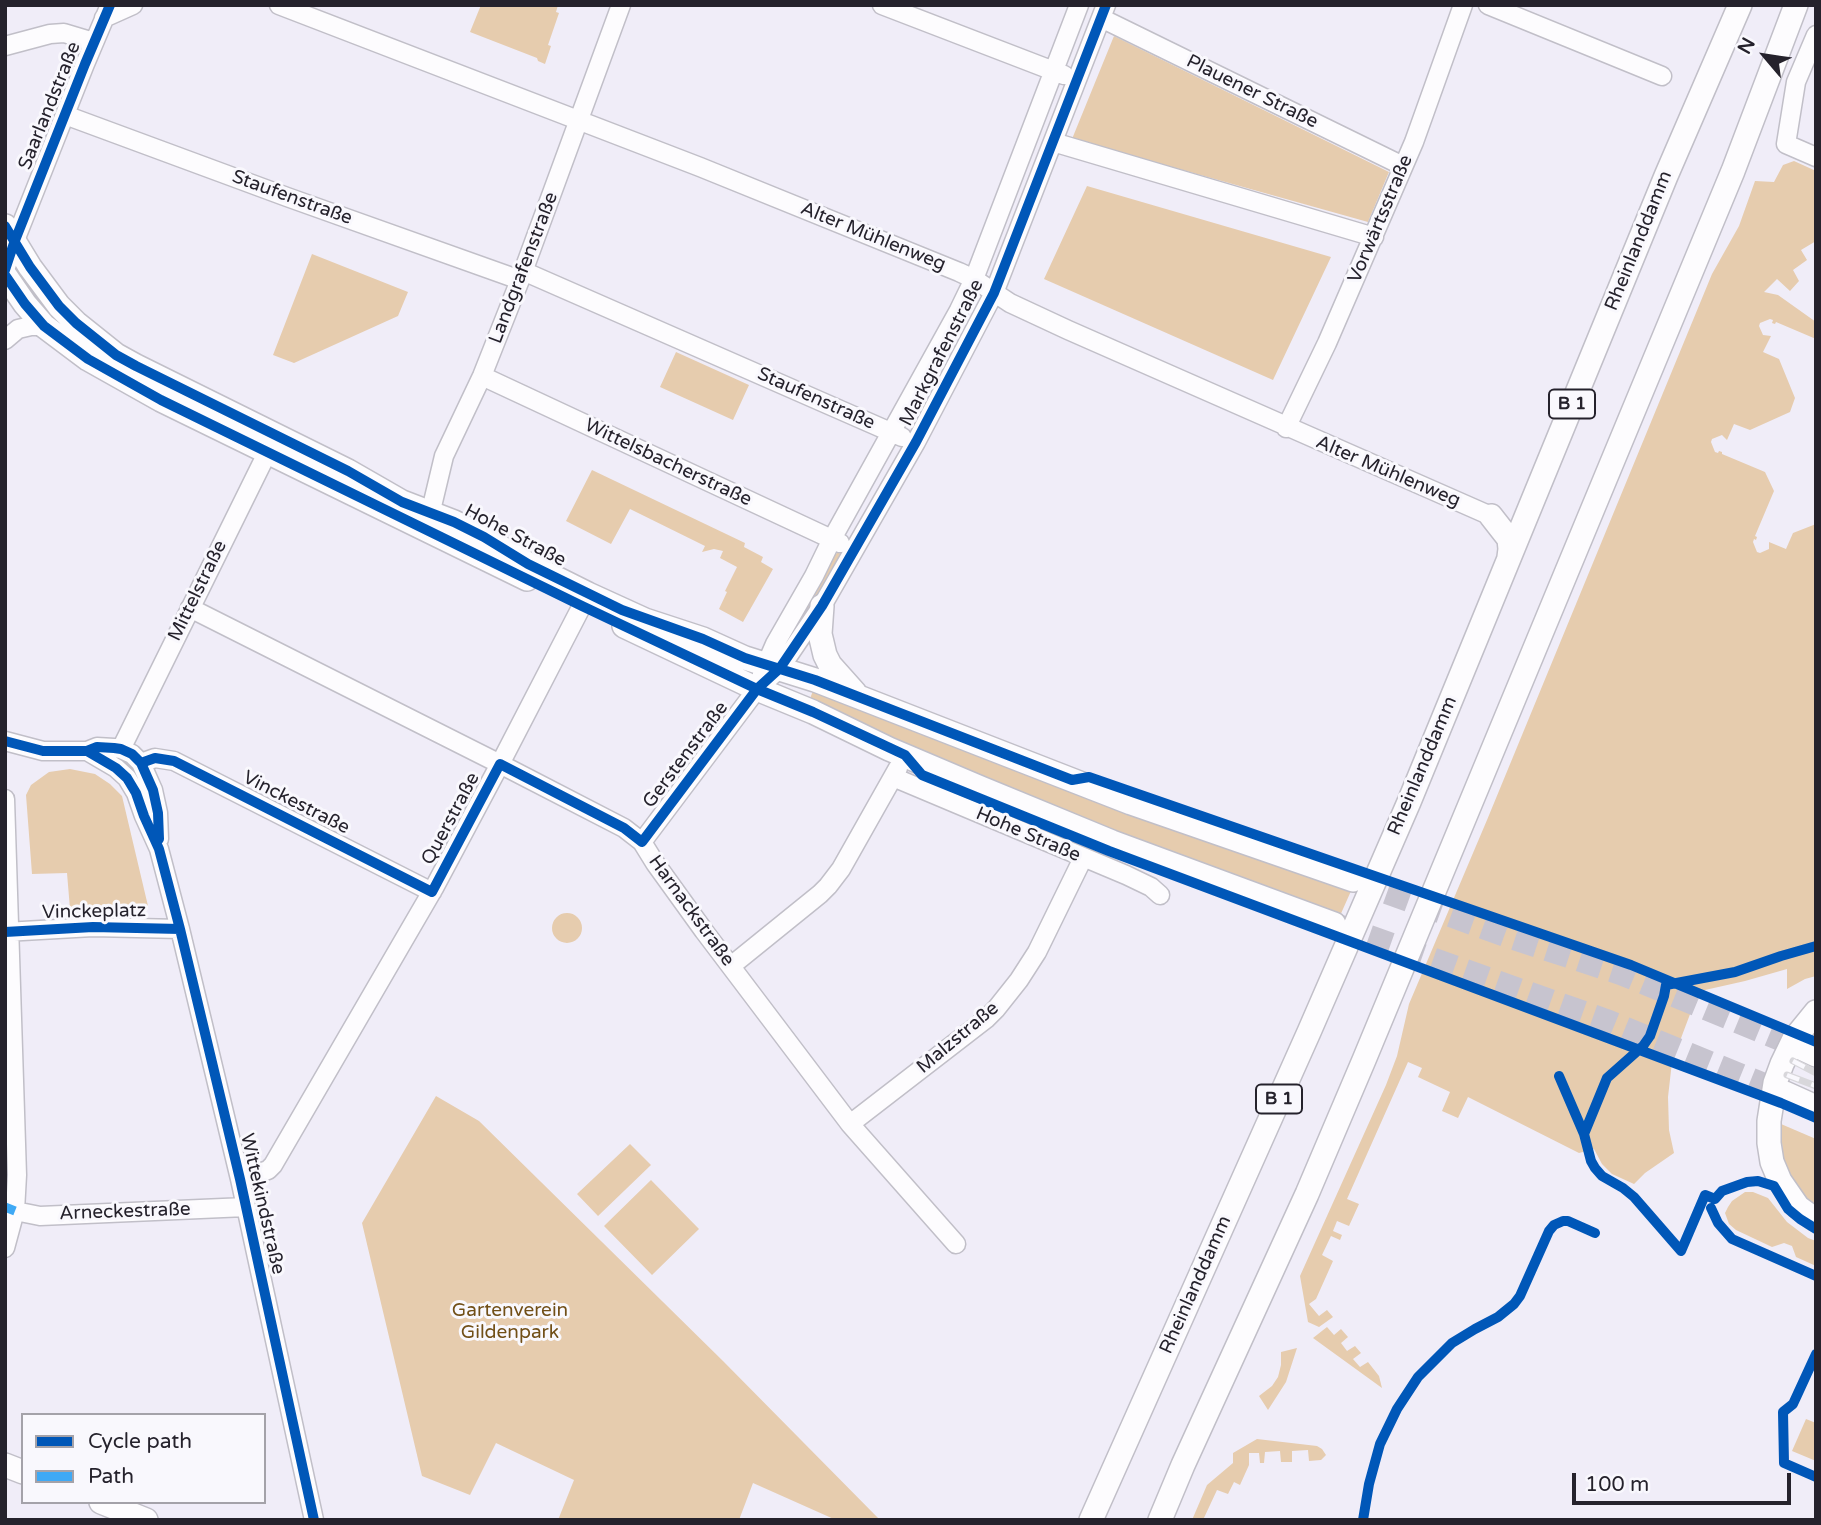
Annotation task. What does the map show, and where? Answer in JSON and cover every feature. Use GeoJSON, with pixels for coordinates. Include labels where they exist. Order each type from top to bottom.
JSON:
{"type":"FeatureCollection","features":[{"type":"Feature","properties":{"kind":"main road","name":"Rheinlanddamm"},"geometry":{"type":"LineString","coordinates":[[1091,1520],[1409,802],[1666,176],[1740,5]]}},
{"type":"Feature","properties":{"kind":"main road"},"geometry":{"type":"LineString","coordinates":[[1160,1520],[1307,1194],[1364,1060],[1733,171],[1796,5]]}},
{"type":"Feature","properties":{"kind":"main road","name":"Hohe Straße"},"geometry":{"type":"LineString","coordinates":[[8,254],[25,304],[44,326],[88,359],[161,400],[272,443]]}},
{"type":"Feature","properties":{"kind":"main road","name":"Hohe Straße"},"geometry":{"type":"LineString","coordinates":[[8,254],[30,267],[59,306],[117,355],[272,443],[429,521],[484,537],[585,600],[757,689],[1112,842],[1334,924]]}},
{"type":"Feature","properties":{"kind":"main road"},"geometry":{"type":"LineString","coordinates":[[1491,516],[1516,516],[1530,506]]}},
{"type":"Feature","properties":{"kind":"main road"},"geometry":{"type":"LineString","coordinates":[[1491,516],[1509,540],[1509,557]]}},
{"type":"Feature","properties":{"kind":"main road","name":"Hohe Straße"},"geometry":{"type":"LineString","coordinates":[[585,600],[703,639],[1131,803],[1353,880]]}},
{"type":"Feature","properties":{"kind":"main road"},"geometry":{"type":"LineString","coordinates":[[821,606],[820,634],[825,655],[830,665],[860,698]]}},
{"type":"Feature","properties":{"kind":"main road"},"geometry":{"type":"LineString","coordinates":[[1816,1012],[1794,1039],[1782,1064],[1775,1083],[1769,1121],[1772,1162],[1780,1181],[1798,1207],[1816,1220]]}},
{"type":"Feature","properties":{"kind":"main road"},"geometry":{"type":"LineString","coordinates":[[1785,1093],[1816,1107]]}},
{"type":"Feature","properties":{"kind":"main road"},"geometry":{"type":"LineString","coordinates":[[105,1504],[146,1520]]}},
{"type":"Feature","properties":{"kind":"street"},"geometry":{"type":"LineString","coordinates":[[107,12],[133,5]]}},
{"type":"Feature","properties":{"kind":"street","name":"Alter Mühlenweg"},"geometry":{"type":"LineString","coordinates":[[279,5],[851,227],[974,279],[1010,303],[1068,330],[1491,516]]}},
{"type":"Feature","properties":{"kind":"street","name":"Landgrafenstraße"},"geometry":{"type":"LineString","coordinates":[[429,521],[444,456],[482,376],[522,276],[621,5]]}},
{"type":"Feature","properties":{"kind":"street"},"geometry":{"type":"LineString","coordinates":[[882,5],[1077,80]]}},
{"type":"Feature","properties":{"kind":"street","name":"Markgrafenstraße"},"geometry":{"type":"LineString","coordinates":[[773,666],[832,539],[960,310],[1079,5]]}},
{"type":"Feature","properties":{"kind":"street"},"geometry":{"type":"LineString","coordinates":[[1488,5],[1662,76]]}},
{"type":"Feature","properties":{"kind":"street","name":"Vorwärtsstraße"},"geometry":{"type":"LineString","coordinates":[[1286,428],[1327,343],[1414,142],[1461,11]]}},
{"type":"Feature","properties":{"kind":"street","name":"Saarlandstraße"},"geometry":{"type":"LineString","coordinates":[[8,254],[107,12]]}},
{"type":"Feature","properties":{"kind":"street","name":"Markgrafenstraße"},"geometry":{"type":"LineString","coordinates":[[757,689],[821,606],[916,442],[994,293],[1104,12]]}},
{"type":"Feature","properties":{"kind":"street","name":"Plauener Straße"},"geometry":{"type":"LineString","coordinates":[[1104,12],[1403,166]]}},
{"type":"Feature","properties":{"kind":"street"},"geometry":{"type":"LineString","coordinates":[[5,46],[64,33],[94,42]]}},
{"type":"Feature","properties":{"kind":"street"},"geometry":{"type":"LineString","coordinates":[[1816,35],[1796,82],[1786,144],[1816,157]]}},
{"type":"Feature","properties":{"kind":"street","name":"Staufenstraße"},"geometry":{"type":"LineString","coordinates":[[65,115],[286,197],[522,276],[916,442]]}},
{"type":"Feature","properties":{"kind":"street"},"geometry":{"type":"LineString","coordinates":[[1053,142],[1374,237]]}},
{"type":"Feature","properties":{"kind":"street"},"geometry":{"type":"LineString","coordinates":[[5,340],[18,329],[44,326]]}},
{"type":"Feature","properties":{"kind":"street","name":"Wittelsbacherstraße"},"geometry":{"type":"LineString","coordinates":[[482,376],[854,550]]}},
{"type":"Feature","properties":{"kind":"street","name":"Mittelstraße"},"geometry":{"type":"LineString","coordinates":[[121,749],[272,443]]}},
{"type":"Feature","properties":{"kind":"street","name":"Querstraße"},"geometry":{"type":"LineString","coordinates":[[240,1180],[268,1170],[273,1165],[432,892],[585,600]]}},
{"type":"Feature","properties":{"kind":"street","name":"Harnackstraße"},"geometry":{"type":"LineString","coordinates":[[190,608],[624,828],[642,842],[850,1124],[956,1244]]}},
{"type":"Feature","properties":{"kind":"street","name":"Gerstenstraße"},"geometry":{"type":"LineString","coordinates":[[642,842],[757,689]]}},
{"type":"Feature","properties":{"kind":"street"},"geometry":{"type":"LineString","coordinates":[[5,741],[43,751],[87,751],[97,747],[121,749],[132,754],[141,764]]}},
{"type":"Feature","properties":{"kind":"street","name":"Vinckeplatz"},"geometry":{"type":"LineString","coordinates":[[8,932],[93,927],[180,929],[159,849],[136,793],[127,778],[116,768],[87,751]]}},
{"type":"Feature","properties":{"kind":"street"},"geometry":{"type":"LineString","coordinates":[[731,966],[828,886],[841,869],[905,755]]}},
{"type":"Feature","properties":{"kind":"street","name":"Vinckestraße"},"geometry":{"type":"LineString","coordinates":[[141,764],[155,758],[174,761],[432,892]]}},
{"type":"Feature","properties":{"kind":"street","name":"Vinckeplatz"},"geometry":{"type":"LineString","coordinates":[[141,764],[155,798],[159,849]]}},
{"type":"Feature","properties":{"kind":"street","name":"Hohe Straße"},"geometry":{"type":"LineString","coordinates":[[893,777],[1142,882],[1160,895]]}},
{"type":"Feature","properties":{"kind":"street"},"geometry":{"type":"LineString","coordinates":[[5,799],[17,1175],[5,1248]]}},
{"type":"Feature","properties":{"kind":"street","name":"Malzstraße"},"geometry":{"type":"LineString","coordinates":[[850,1124],[996,1009],[1037,952],[1083,858]]}},
{"type":"Feature","properties":{"kind":"street","name":"Wittekindstraße"},"geometry":{"type":"LineString","coordinates":[[180,929],[240,1180],[314,1520]]}},
{"type":"Feature","properties":{"kind":"street","name":"Arneckestraße"},"geometry":{"type":"LineString","coordinates":[[10,1209],[40,1216],[246,1208]]}},
{"type":"Feature","properties":{"kind":"street","name":"Wittekindstraße"},"geometry":{"type":"LineString","coordinates":[[308,1488],[321,1520]]}},
{"type":"Feature","properties":{"kind":"green space"},"geometry":{"type":"Polygon","coordinates":[[[481,5],[558,5],[556,12],[559,13],[548,45],[551,46],[545,64],[537,58],[470,32],[481,5]]]}},
{"type":"Feature","properties":{"kind":"green space"},"geometry":{"type":"Polygon","coordinates":[[[1114,36],[1389,172],[1368,222],[1072,139],[1114,36]]]}},
{"type":"Feature","properties":{"kind":"green space"},"geometry":{"type":"Polygon","coordinates":[[[1794,161],[1816,171],[1816,241],[1801,250],[1807,260],[1793,270],[1799,281],[1790,291],[1777,279],[1764,292],[1778,295],[1816,322],[1816,339],[1776,322],[1772,323],[1773,320],[1770,319],[1760,323],[1763,335],[1771,336],[1763,352],[1779,359],[1795,398],[1790,412],[1750,430],[1734,424],[1727,440],[1722,435],[1711,442],[1715,452],[1722,452],[1765,472],[1774,491],[1753,542],[1757,552],[1769,549],[1769,542],[1786,549],[1793,533],[1816,524],[1816,976],[1787,989],[1787,969],[1705,990],[1695,1001],[1672,1062],[1668,1097],[1669,1130],[1674,1153],[1634,1184],[1612,1174],[1602,1164],[1594,1149],[1579,1153],[1468,1097],[1458,1118],[1442,1111],[1450,1092],[1418,1077],[1422,1068],[1408,1062],[1347,1199],[1359,1204],[1349,1226],[1337,1221],[1333,1231],[1342,1235],[1340,1240],[1331,1236],[1322,1255],[1333,1261],[1316,1299],[1309,1304],[1319,1316],[1327,1310],[1333,1317],[1319,1327],[1308,1322],[1300,1276],[1386,1085],[1397,1056],[1409,1004],[1712,274],[1739,226],[1755,181],[1774,182],[1783,165],[1794,161]]]}},
{"type":"Feature","properties":{"kind":"green space"},"geometry":{"type":"Polygon","coordinates":[[[1087,186],[1331,257],[1273,380],[1044,279],[1087,186]]]}},
{"type":"Feature","properties":{"kind":"green space"},"geometry":{"type":"Polygon","coordinates":[[[312,254],[408,292],[398,316],[294,363],[273,355],[312,254]]]}},
{"type":"Feature","properties":{"kind":"green space"},"geometry":{"type":"Polygon","coordinates":[[[676,352],[749,385],[733,420],[660,387],[676,352]]]}},
{"type":"Feature","properties":{"kind":"green space"},"geometry":{"type":"Polygon","coordinates":[[[592,470],[745,543],[744,547],[763,557],[761,562],[773,569],[743,622],[719,609],[737,567],[720,558],[723,551],[714,549],[702,552],[705,546],[630,509],[611,544],[566,521],[592,470]]]}},
{"type":"Feature","properties":{"kind":"green space"},"geometry":{"type":"Polygon","coordinates":[[[838,552],[843,556],[789,646],[784,644],[834,556],[838,552]]]}},
{"type":"Feature","properties":{"kind":"green space"},"geometry":{"type":"Polygon","coordinates":[[[814,688],[1351,891],[1339,918],[1066,815],[808,704],[814,688]]]}},
{"type":"Feature","properties":{"kind":"green space"},"geometry":{"type":"Polygon","coordinates":[[[70,769],[95,774],[122,796],[148,906],[70,909],[67,873],[32,874],[26,795],[31,785],[49,772],[70,769]]]}},
{"type":"Feature","properties":{"kind":"green space"},"geometry":{"type":"Polygon","coordinates":[[[567,913],[578,917],[582,928],[578,939],[567,943],[556,939],[552,928],[556,917],[567,913]]]}},
{"type":"Feature","properties":{"kind":"green space","name":"Gartenverein Gildenpark"},"geometry":{"type":"Polygon","coordinates":[[[436,1096],[479,1121],[880,1520],[836,1520],[753,1483],[739,1520],[558,1520],[574,1480],[496,1443],[470,1495],[422,1476],[362,1223],[436,1096]]]}},
{"type":"Feature","properties":{"kind":"green space"},"geometry":{"type":"Polygon","coordinates":[[[1781,1124],[1816,1139],[1816,1208],[1793,1184],[1783,1160],[1781,1124]]]}},
{"type":"Feature","properties":{"kind":"green space"},"geometry":{"type":"Polygon","coordinates":[[[630,1144],[651,1165],[598,1216],[577,1194],[630,1144]]]}},
{"type":"Feature","properties":{"kind":"green space"},"geometry":{"type":"Polygon","coordinates":[[[651,1180],[699,1229],[652,1275],[604,1226],[651,1180]]]}},
{"type":"Feature","properties":{"kind":"green space"},"geometry":{"type":"Polygon","coordinates":[[[1745,1192],[1768,1198],[1787,1222],[1816,1241],[1816,1266],[1796,1257],[1792,1246],[1784,1243],[1772,1247],[1729,1224],[1725,1213],[1732,1201],[1745,1192]]]}},
{"type":"Feature","properties":{"kind":"green space"},"geometry":{"type":"Polygon","coordinates":[[[1327,1327],[1334,1335],[1341,1329],[1348,1337],[1341,1343],[1347,1351],[1355,1346],[1361,1353],[1353,1359],[1360,1367],[1368,1362],[1379,1376],[1382,1388],[1313,1338],[1327,1327]]]}},
{"type":"Feature","properties":{"kind":"green space"},"geometry":{"type":"Polygon","coordinates":[[[1297,1348],[1286,1382],[1268,1410],[1259,1396],[1272,1386],[1278,1377],[1281,1352],[1297,1348]]]}},
{"type":"Feature","properties":{"kind":"green space"},"geometry":{"type":"Polygon","coordinates":[[[1806,1419],[1816,1423],[1816,1461],[1792,1451],[1806,1419]]]}},
{"type":"Feature","properties":{"kind":"green space"},"geometry":{"type":"Polygon","coordinates":[[[1257,1439],[1317,1446],[1326,1455],[1321,1460],[1309,1461],[1308,1450],[1292,1451],[1292,1462],[1281,1462],[1280,1451],[1265,1452],[1264,1463],[1260,1463],[1259,1453],[1249,1453],[1249,1465],[1240,1485],[1234,1482],[1228,1494],[1217,1490],[1203,1520],[1192,1520],[1207,1485],[1233,1463],[1233,1453],[1257,1439]]]}},
{"type":"Feature","properties":{"kind":"tunnel"},"geometry":{"type":"LineString","coordinates":[[1355,881],[1512,938],[1622,974],[1801,1048]]}},
{"type":"Feature","properties":{"kind":"tunnel"},"geometry":{"type":"LineString","coordinates":[[1337,925],[1605,1020],[1785,1093]]}},
{"type":"Feature","properties":{"kind":"railway"},"geometry":{"type":"LineString","coordinates":[[1793,1061],[1816,1073]]}},
{"type":"Feature","properties":{"kind":"railway"},"geometry":{"type":"LineString","coordinates":[[1787,1075],[1816,1086]]}},
{"type":"Feature","properties":{"kind":"marked path"},"geometry":{"type":"LineString","coordinates":[[5,1207],[15,1211]]}},
{"type":"Feature","properties":{"kind":"cycle path"},"geometry":{"type":"LineString","coordinates":[[5,270],[110,5]]}},
{"type":"Feature","properties":{"kind":"cycle path"},"geometry":{"type":"LineString","coordinates":[[141,763],[155,758],[174,761],[432,892],[500,764],[624,828],[642,842],[757,689],[780,668],[822,606],[916,442],[994,293],[1106,5]]}},
{"type":"Feature","properties":{"kind":"cycle path"},"geometry":{"type":"LineString","coordinates":[[5,226],[30,267],[59,306],[116,355],[348,471],[402,502],[484,537],[528,564],[622,610],[703,639],[745,658],[815,680],[1072,780],[1089,777],[1631,965],[1816,1042]]}},
{"type":"Feature","properties":{"kind":"cycle path"},"geometry":{"type":"LineString","coordinates":[[5,275],[44,326],[88,359],[161,400],[582,606],[905,755],[922,775],[1109,851],[1816,1118]]}},
{"type":"Feature","properties":{"kind":"cycle path"},"geometry":{"type":"LineString","coordinates":[[5,741],[43,751],[87,751],[97,747],[121,749],[132,754],[141,763],[153,790],[158,813],[159,839]]}},
{"type":"Feature","properties":{"kind":"cycle path"},"geometry":{"type":"LineString","coordinates":[[87,751],[116,768],[127,778],[159,849],[240,1179],[314,1520]]}},
{"type":"Feature","properties":{"kind":"cycle path"},"geometry":{"type":"LineString","coordinates":[[5,932],[93,927],[180,929]]}},
{"type":"Feature","properties":{"kind":"cycle path"},"geometry":{"type":"LineString","coordinates":[[1584,1134],[1607,1078],[1643,1046],[1650,1036],[1666,985],[1735,972],[1816,946]]}},
{"type":"Feature","properties":{"kind":"cycle path"},"geometry":{"type":"LineString","coordinates":[[1559,1076],[1584,1134],[1595,1168],[1602,1176],[1634,1197],[1681,1251]]}},
{"type":"Feature","properties":{"kind":"cycle path"},"geometry":{"type":"LineString","coordinates":[[1681,1251],[1705,1195],[1715,1199],[1722,1191],[1747,1182],[1758,1181],[1774,1186],[1788,1209],[1816,1229]]}},
{"type":"Feature","properties":{"kind":"cycle path"},"geometry":{"type":"LineString","coordinates":[[1711,1208],[1718,1223],[1732,1239],[1816,1276]]}},
{"type":"Feature","properties":{"kind":"cycle path"},"geometry":{"type":"LineString","coordinates":[[1363,1520],[1380,1444],[1397,1409],[1418,1377],[1452,1343],[1498,1317],[1514,1304],[1554,1225],[1568,1221],[1595,1233]]}},
{"type":"Feature","properties":{"kind":"cycle path"},"geometry":{"type":"LineString","coordinates":[[1816,1354],[1793,1404],[1783,1412],[1784,1463],[1816,1477]]}}]}
